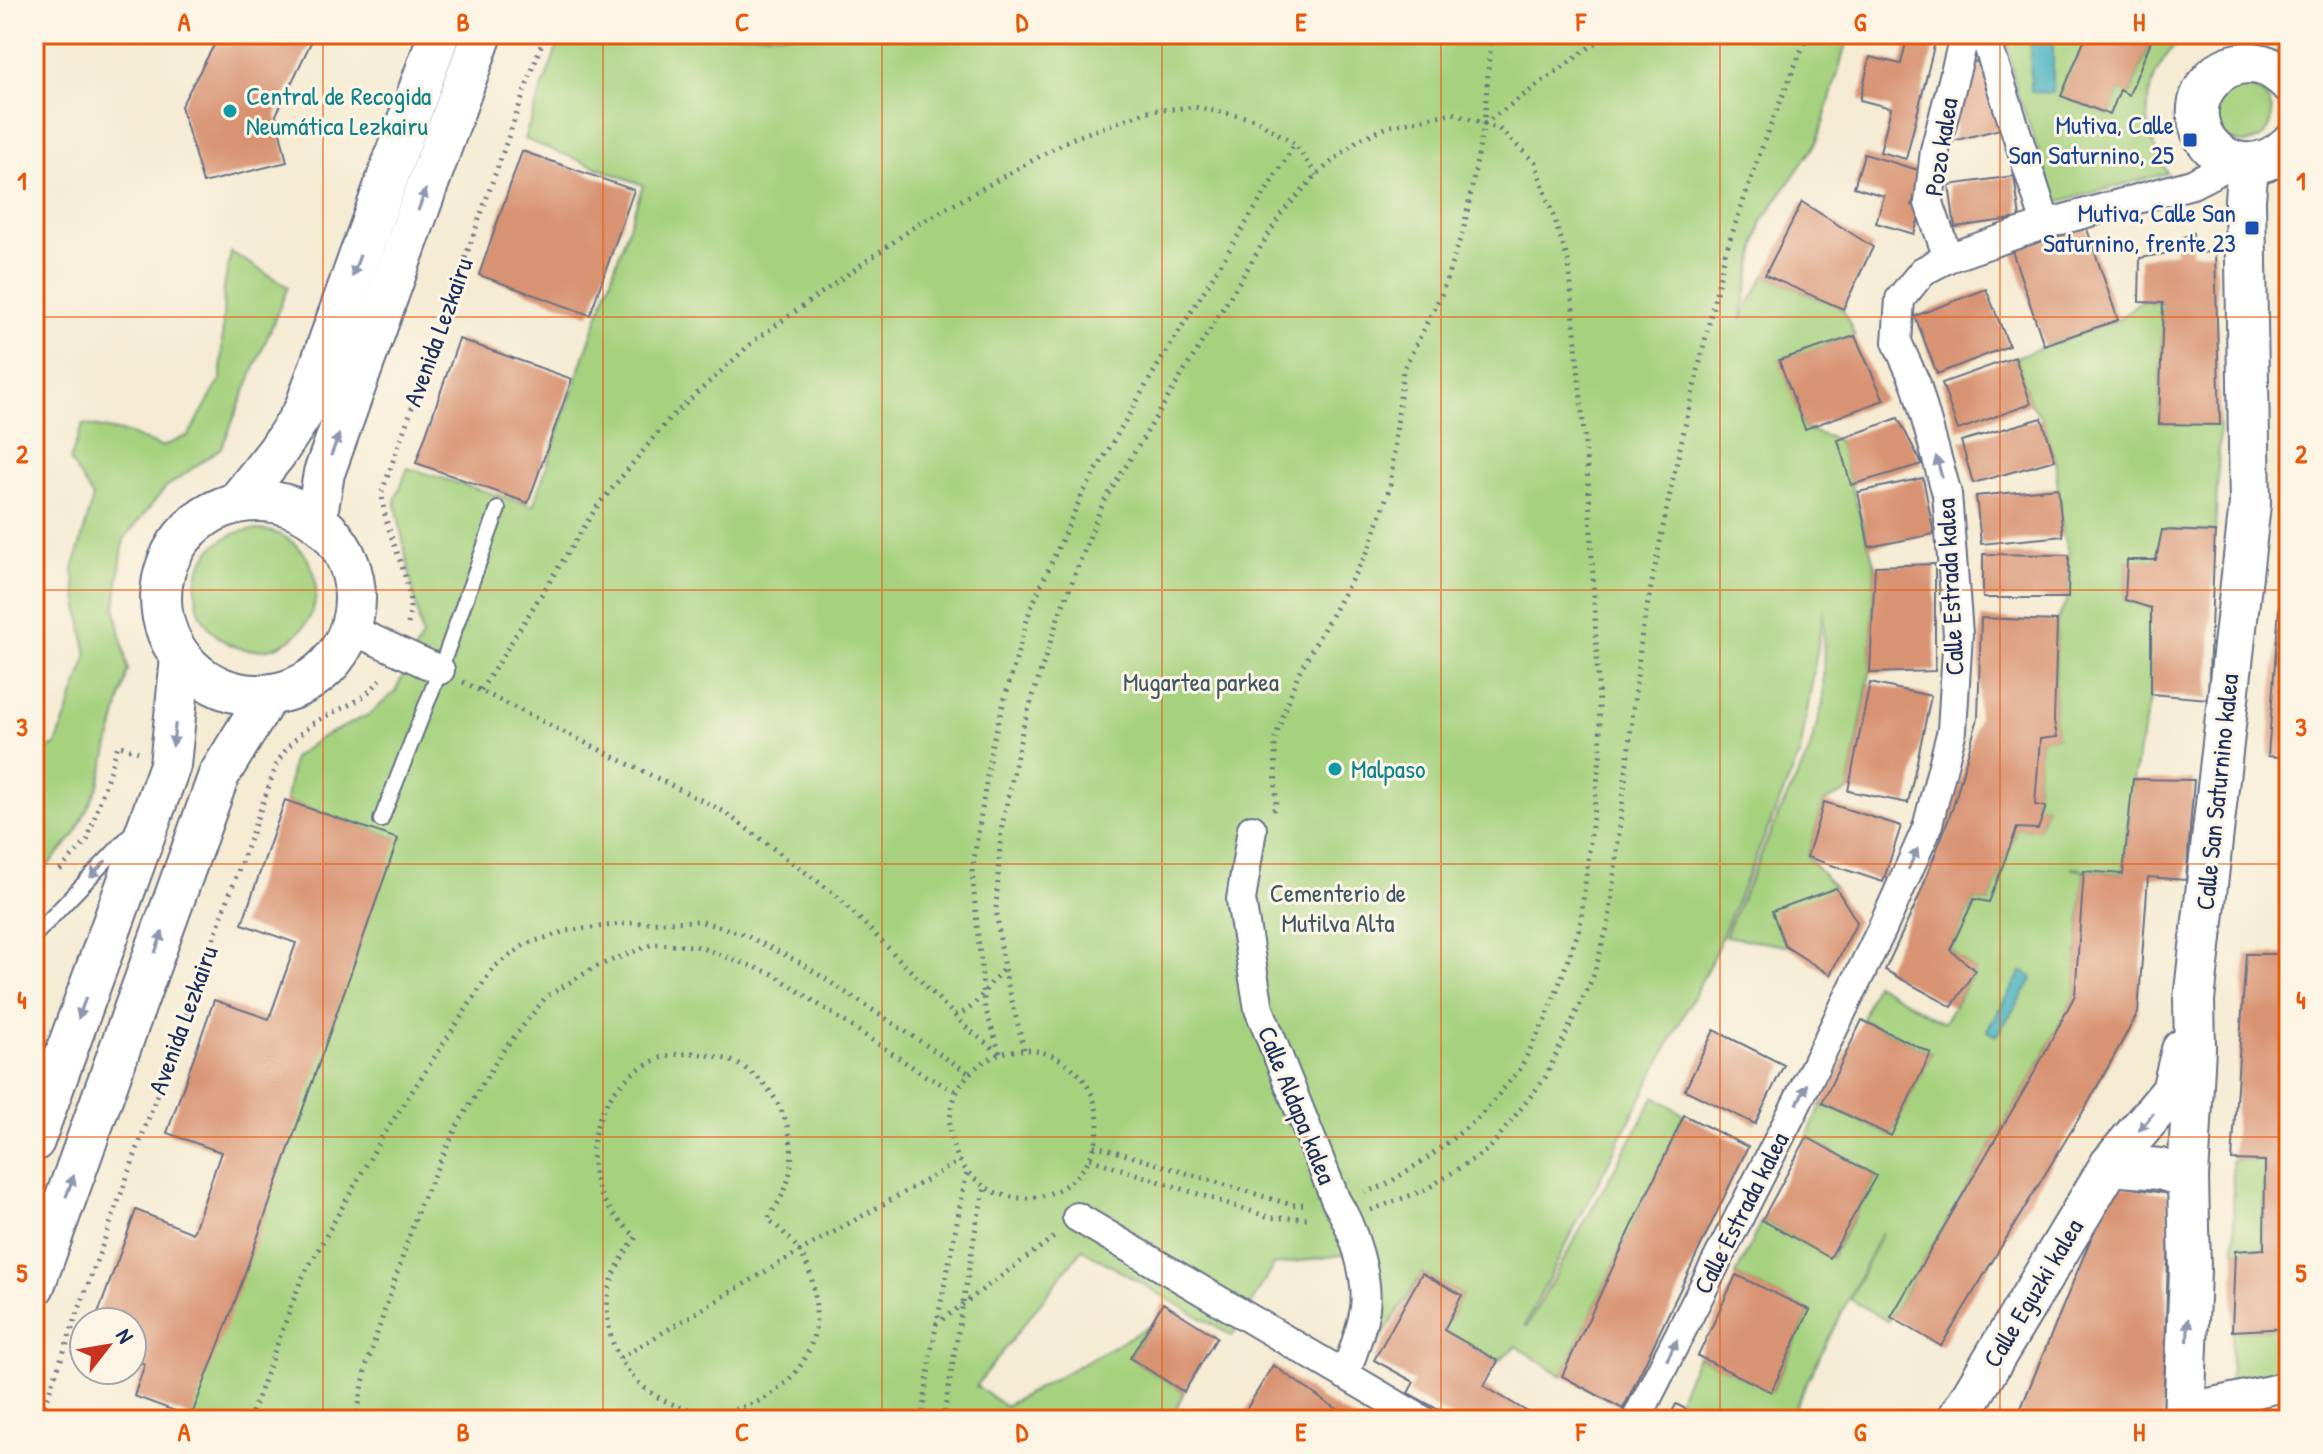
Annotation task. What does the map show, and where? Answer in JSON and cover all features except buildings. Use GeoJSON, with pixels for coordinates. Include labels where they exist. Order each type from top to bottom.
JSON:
{"type":"FeatureCollection","features":[{"type":"Feature","properties":{"kind":"street"},"geometry":{"type":"LineString","coordinates":[[239,500],[273,502],[296,509],[316,520],[336,541],[350,567],[355,595],[352,630],[338,654],[321,673],[296,688],[268,695],[235,693],[225,689],[206,680],[181,658],[166,632],[161,602],[164,573],[176,545],[196,523],[239,500],[304,411],[439,34]]}},
{"type":"Feature","properties":{"kind":"street"},"geometry":{"type":"LineString","coordinates":[[316,520],[324,473],[482,34]]}},
{"type":"Feature","properties":{"kind":"street","name":"Pozo kalea"},"geometry":{"type":"LineString","coordinates":[[1948,258],[1929,203],[1935,150],[1965,34]]}},
{"type":"Feature","properties":{"kind":"street"},"geometry":{"type":"LineString","coordinates":[[1981,34],[1992,56],[2046,224]]}},
{"type":"Feature","properties":{"kind":"street"},"geometry":{"type":"LineString","coordinates":[[2289,82],[2247,48],[2232,65],[2207,84],[2200,99],[2198,115],[2201,130],[2209,144],[2220,155],[2242,163],[2264,162],[2289,145]]}},
{"type":"Feature","properties":{"kind":"street","name":"Calle Estrada kalea"},"geometry":{"type":"LineString","coordinates":[[1636,1420],[1882,929],[1927,828],[1952,730],[1958,634],[1947,494],[1916,384],[1897,342],[1900,299],[1923,271],[1948,258],[2046,224],[2192,184],[2242,163]]}},
{"type":"Feature","properties":{"kind":"street","name":"Calle San Saturnino kalea"},"geometry":{"type":"LineString","coordinates":[[2185,1414],[2194,1000],[2250,504],[2242,163]]}},
{"type":"Feature","properties":{"kind":"street"},"geometry":{"type":"LineString","coordinates":[[352,630],[440,670]]}},
{"type":"Feature","properties":{"kind":"street"},"geometry":{"type":"LineString","coordinates":[[34,1141],[170,765],[181,658]]}},
{"type":"Feature","properties":{"kind":"street","name":"Avenida Lezkairu"},"geometry":{"type":"LineString","coordinates":[[34,1286],[219,775],[268,695]]}},
{"type":"Feature","properties":{"kind":"street","name":"Calle Aldapa kalea"},"geometry":{"type":"LineString","coordinates":[[1252,829],[1241,900],[1259,1009],[1342,1210],[1362,1273],[1365,1308],[1345,1375]]}},
{"type":"Feature","properties":{"kind":"street","name":"Calle Eguzki kalea"},"geometry":{"type":"LineString","coordinates":[[1957,1420],[2110,1165],[2172,1091],[2194,1000]]}},
{"type":"Feature","properties":{"kind":"street"},"geometry":{"type":"LineString","coordinates":[[2110,1165],[2160,1169],[2188,1178]]}},
{"type":"Feature","properties":{"kind":"street"},"geometry":{"type":"LineString","coordinates":[[1077,1217],[1422,1420]]}},
{"type":"Feature","properties":{"kind":"street"},"geometry":{"type":"LineString","coordinates":[[2185,1414],[2289,1386]]}},
{"type":"Feature","properties":{"kind":"lane"},"geometry":{"type":"LineString","coordinates":[[381,820],[440,670],[498,509]]}},
{"type":"Feature","properties":{"kind":"lane"},"geometry":{"type":"LineString","coordinates":[[34,936],[152,813]]}},
{"type":"Feature","properties":{"kind":"path","name":"Avenida Lezkairu"},"geometry":{"type":"LineString","coordinates":[[405,634],[410,614],[408,586],[387,527],[382,492],[545,34]]}},
{"type":"Feature","properties":{"kind":"path"},"geometry":{"type":"LineString","coordinates":[[1252,829],[1276,807],[1275,738],[1298,674],[1369,549],[1390,487],[1403,370],[1441,295],[1464,228],[1484,124],[1491,34]]}},
{"type":"Feature","properties":{"kind":"path"},"geometry":{"type":"LineString","coordinates":[[1484,124],[1608,34]]}},
{"type":"Feature","properties":{"kind":"path"},"geometry":{"type":"LineString","coordinates":[[1090,1159],[1272,1218],[1342,1210],[1425,1190],[1489,1149],[1545,1078],[1593,977],[1609,921],[1642,632],[1673,478],[1725,254],[1765,139],[1808,34]]}},
{"type":"Feature","properties":{"kind":"path"},"geometry":{"type":"LineString","coordinates":[[481,690],[596,508],[670,418],[755,340],[920,223],[1071,139],[1148,111],[1195,107],[1255,119],[1295,144],[1316,175]]}},
{"type":"Feature","properties":{"kind":"path"},"geometry":{"type":"LineString","coordinates":[[1024,1049],[1004,969],[996,908],[1001,831],[1023,727],[1058,618],[1102,505],[1281,214],[1316,175],[1358,140],[1390,126],[1453,113],[1499,129],[1535,162],[1569,263],[1589,491],[1601,749],[1580,927],[1548,1014],[1520,1069],[1480,1117],[1429,1157],[1342,1210],[1292,1205],[1094,1145]]}},
{"type":"Feature","properties":{"kind":"path"},"geometry":{"type":"LineString","coordinates":[[1000,1053],[985,1008],[972,872],[992,744],[1030,610],[1082,495],[1155,370],[1295,144]]}},
{"type":"Feature","properties":{"kind":"path","name":"Avenida Lezkairu"},"geometry":{"type":"LineString","coordinates":[[39,1420],[278,761],[294,739],[314,723],[352,706],[373,689],[389,668]]}},
{"type":"Feature","properties":{"kind":"path"},"geometry":{"type":"LineString","coordinates":[[440,670],[723,811],[836,895],[954,1015],[1000,1053]]}},
{"type":"Feature","properties":{"kind":"path"},"geometry":{"type":"LineString","coordinates":[[249,1420],[301,1280],[382,1137],[494,967],[526,944],[566,931],[630,923],[699,921],[741,933],[801,963],[970,1074]]}},
{"type":"Feature","properties":{"kind":"path"},"geometry":{"type":"LineString","coordinates":[[356,1420],[367,1364],[420,1204],[457,1126],[502,1052],[546,997],[595,967],[653,944],[696,946],[773,974],[926,1076],[957,1092]]}},
{"type":"Feature","properties":{"kind":"path"},"geometry":{"type":"LineString","coordinates":[[954,1015],[965,1013],[975,1005],[984,989],[1004,969]]}},
{"type":"Feature","properties":{"kind":"path"},"geometry":{"type":"LineString","coordinates":[[1024,1049],[1049,1054],[1060,1060],[1071,1067],[1087,1086],[1096,1109],[1098,1134],[1090,1159],[1075,1179],[1054,1193],[1031,1199],[1007,1197],[985,1188],[967,1172],[955,1152],[949,1128],[957,1092],[977,1065],[1000,1053],[1024,1049]]}},
{"type":"Feature","properties":{"kind":"path"},"geometry":{"type":"LineString","coordinates":[[692,1053],[717,1056],[750,1072],[769,1089],[782,1111],[792,1150],[791,1170],[785,1189],[768,1219],[800,1251],[811,1271],[816,1290],[817,1322],[809,1350],[798,1369],[770,1397],[753,1406],[726,1413],[690,1411],[654,1396],[635,1379],[620,1358],[609,1322],[608,1296],[617,1264],[636,1237],[609,1208],[599,1190],[593,1170],[592,1143],[599,1117],[616,1088],[636,1070],[667,1056],[692,1053]]}},
{"type":"Feature","properties":{"kind":"path"},"geometry":{"type":"LineString","coordinates":[[620,1358],[960,1161]]}},
{"type":"Feature","properties":{"kind":"path"},"geometry":{"type":"LineString","coordinates":[[922,1420],[936,1324],[967,1172]]}},
{"type":"Feature","properties":{"kind":"path"},"geometry":{"type":"LineString","coordinates":[[943,1420],[985,1188]]}},
{"type":"Feature","properties":{"kind":"path"},"geometry":{"type":"LineString","coordinates":[[936,1324],[1077,1217],[1054,1193]]}},
{"type":"Feature","properties":{"kind":"green space","name":"Mugartea parkea"},"geometry":{"type":"Polygon","coordinates":[[[562,34],[1849,34],[1818,140],[1761,223],[1741,320],[1765,275],[1843,309],[1855,336],[1780,360],[1805,429],[1838,440],[1875,566],[1870,673],[1848,791],[1824,802],[1807,857],[1835,888],[1785,946],[1725,936],[1808,755],[1823,703],[1824,609],[1800,754],[1710,964],[1525,1325],[1655,1096],[1684,1115],[1562,1376],[1516,1346],[1498,1361],[1444,1330],[1462,1295],[1422,1273],[1374,1350],[1369,1251],[1274,1265],[1232,1336],[1082,1249],[976,1386],[1005,1406],[1148,1327],[1130,1358],[1184,1392],[1171,1420],[189,1420],[396,838],[286,801],[293,758],[320,738],[370,714],[395,692],[422,636],[395,500],[408,468],[533,506],[643,185],[524,139],[562,34]]]}},
{"type":"Feature","properties":{"kind":"green space"},"geometry":{"type":"Polygon","coordinates":[[[2006,34],[2087,34],[2062,96],[2109,115],[2120,90],[2130,94],[2154,34],[2187,34],[2167,55],[2150,94],[2148,122],[2151,137],[2167,173],[2057,202],[2016,89],[2006,34]]]}},
{"type":"Feature","properties":{"kind":"green space"},"geometry":{"type":"Polygon","coordinates":[[[2244,87],[2264,95],[2272,115],[2264,135],[2244,143],[2224,135],[2216,115],[2224,95],[2244,87]]]}},
{"type":"Feature","properties":{"kind":"green space"},"geometry":{"type":"Polygon","coordinates":[[[231,252],[288,287],[222,447],[165,488],[124,539],[115,606],[128,670],[99,785],[74,836],[34,881],[34,754],[56,745],[87,657],[73,570],[93,498],[70,460],[83,424],[130,434],[162,447],[189,435],[221,379],[224,287],[231,252]]]}},
{"type":"Feature","properties":{"kind":"green space"},"geometry":{"type":"Polygon","coordinates":[[[2139,302],[2163,303],[2159,423],[2220,425],[2215,532],[2163,530],[2156,560],[2127,561],[2125,600],[2151,608],[2151,694],[2133,779],[2123,874],[2071,868],[2084,871],[2075,995],[2033,1075],[1891,1317],[1887,1321],[1850,1299],[1882,1232],[1788,1420],[1706,1420],[1676,1404],[1698,1356],[1772,1391],[1810,1311],[1736,1275],[1762,1220],[1831,1258],[1876,1176],[1807,1137],[1822,1103],[1891,1136],[1931,1053],[1862,1020],[1875,984],[1944,1023],[1975,970],[1950,950],[1974,899],[1989,902],[2017,828],[2038,829],[2046,807],[2035,805],[2040,739],[2057,737],[2054,721],[2057,621],[2068,598],[2069,555],[2063,536],[2055,460],[2042,418],[2031,404],[2015,357],[2118,320],[2139,302]]]}},
{"type":"Feature","properties":{"kind":"green space"},"geometry":{"type":"Polygon","coordinates":[[[256,530],[279,534],[299,547],[312,567],[316,590],[312,613],[299,633],[279,646],[256,650],[233,646],[213,633],[200,613],[196,590],[200,567],[213,547],[233,534],[256,530]]]}},
{"type":"Feature","properties":{"kind":"green space"},"geometry":{"type":"Polygon","coordinates":[[[2232,1160],[2265,1161],[2264,1249],[2235,1251],[2232,1160]]]}},
{"type":"Feature","properties":{"kind":"green space"},"geometry":{"type":"Polygon","coordinates":[[[2289,1328],[2289,1370],[2230,1385],[2232,1331],[2289,1328]]]}},
{"type":"Feature","properties":{"kind":"water"},"geometry":{"type":"Polygon","coordinates":[[[2030,38],[2053,38],[2053,93],[2031,92],[2030,38]]]}},
{"type":"Feature","properties":{"kind":"water"},"geometry":{"type":"Polygon","coordinates":[[[2022,971],[2033,978],[1997,1036],[1987,1030],[2022,971]]]}},
{"type":"Feature","properties":{"kind":"place","name":"Central de Recogida Neumática Lezkairu"},"geometry":{"type":"Point","coordinates":[230,111]}},
{"type":"Feature","properties":{"kind":"place","name":"Mutiva, Calle San Saturnino, 25"},"geometry":{"type":"Point","coordinates":[2190,140]}},
{"type":"Feature","properties":{"kind":"place","name":"Mutiva, Calle San Saturnino, frente 23"},"geometry":{"type":"Point","coordinates":[2252,228]}},
{"type":"Feature","properties":{"kind":"place","name":"Malpaso"},"geometry":{"type":"Point","coordinates":[1335,769]}},
{"type":"Feature","properties":{"kind":"park label","name":"Cementerio de Mutilva Alta"},"geometry":{"type":"Point","coordinates":[1338,908]}}]}
